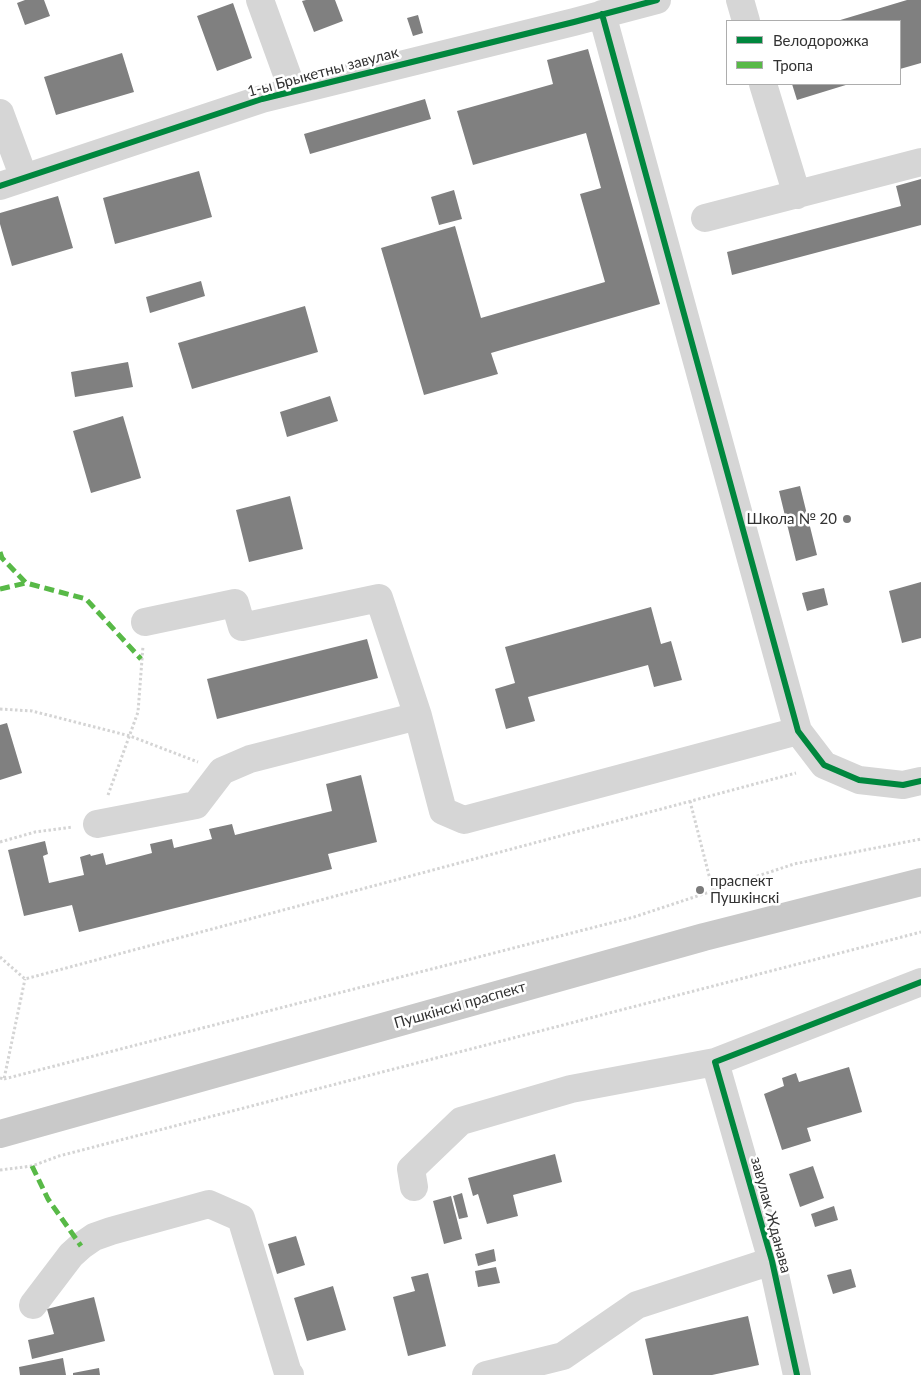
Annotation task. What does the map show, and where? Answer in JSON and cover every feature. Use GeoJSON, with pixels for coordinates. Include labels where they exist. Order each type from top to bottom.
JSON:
{"type":"FeatureCollection","features":[{"type":"Feature","properties":{"kind":"main road","name":"Пушкінскі праспект"},"geometry":{"type":"LineString","coordinates":[[0,1134],[704,937],[921,882]]}},
{"type":"Feature","properties":{"kind":"street"},"geometry":{"type":"LineString","coordinates":[[260,0],[293,91]]}},
{"type":"Feature","properties":{"kind":"street","name":"1-ы Брыкетны завулак"},"geometry":{"type":"LineString","coordinates":[[12,182],[262,99],[570,11],[602,14],[657,0]]}},
{"type":"Feature","properties":{"kind":"street"},"geometry":{"type":"LineString","coordinates":[[740,0],[746,20]]}},
{"type":"Feature","properties":{"kind":"street"},"geometry":{"type":"LineString","coordinates":[[602,14],[798,731],[824,765],[859,780],[904,785],[921,780]]}},
{"type":"Feature","properties":{"kind":"street"},"geometry":{"type":"LineString","coordinates":[[763,85],[797,195]]}},
{"type":"Feature","properties":{"kind":"street"},"geometry":{"type":"LineString","coordinates":[[0,113],[12,182]]}},
{"type":"Feature","properties":{"kind":"street"},"geometry":{"type":"LineString","coordinates":[[705,218],[921,162]]}},
{"type":"Feature","properties":{"kind":"street"},"geometry":{"type":"LineString","coordinates":[[145,622],[235,602],[242,627],[379,598],[418,716],[443,811],[464,820],[798,731]]}},
{"type":"Feature","properties":{"kind":"street"},"geometry":{"type":"LineString","coordinates":[[97,824],[196,806],[222,771],[250,759],[418,716]]}},
{"type":"Feature","properties":{"kind":"street"},"geometry":{"type":"LineString","coordinates":[[414,1187],[411,1168],[461,1121],[571,1089],[715,1062],[921,982]]}},
{"type":"Feature","properties":{"kind":"street","name":"завулак Жданава"},"geometry":{"type":"LineString","coordinates":[[715,1062],[772,1261],[797,1375]]}},
{"type":"Feature","properties":{"kind":"street"},"geometry":{"type":"LineString","coordinates":[[33,1305],[71,1255],[94,1237],[209,1204],[241,1218],[288,1374],[290,1375]]}},
{"type":"Feature","properties":{"kind":"street"},"geometry":{"type":"LineString","coordinates":[[486,1375],[563,1356],[637,1305],[772,1261]]}},
{"type":"Feature","properties":{"kind":"path"},"geometry":{"type":"LineString","coordinates":[[0,842],[35,832],[97,824],[138,712],[145,622]]}},
{"type":"Feature","properties":{"kind":"path"},"geometry":{"type":"LineString","coordinates":[[0,710],[32,711],[130,736],[222,771]]}},
{"type":"Feature","properties":{"kind":"path"},"geometry":{"type":"LineString","coordinates":[[25,979],[824,765]]}},
{"type":"Feature","properties":{"kind":"path"},"geometry":{"type":"LineString","coordinates":[[690,801],[713,891]]}},
{"type":"Feature","properties":{"kind":"path"},"geometry":{"type":"LineString","coordinates":[[25,979],[2,1079],[634,917],[794,864],[921,839]]}},
{"type":"Feature","properties":{"kind":"path"},"geometry":{"type":"LineString","coordinates":[[0,1170],[32,1166],[59,1156],[921,932]]}},
{"type":"Feature","properties":{"kind":"path"},"geometry":{"type":"LineString","coordinates":[[0,957],[25,979]]}},
{"type":"Feature","properties":{"kind":"building"},"geometry":{"type":"Polygon","coordinates":[[[25,0],[44,0],[50,16],[25,25],[17,3],[25,0]]]}},
{"type":"Feature","properties":{"kind":"building"},"geometry":{"type":"Polygon","coordinates":[[[335,0],[343,21],[314,32],[302,1],[335,0]]]}},
{"type":"Feature","properties":{"kind":"building"},"geometry":{"type":"Polygon","coordinates":[[[907,0],[921,0],[921,63],[901,69],[901,20],[840,20],[907,0]]]}},
{"type":"Feature","properties":{"kind":"building"},"geometry":{"type":"Polygon","coordinates":[[[233,3],[252,58],[217,71],[197,16],[233,3]]]}},
{"type":"Feature","properties":{"kind":"building"},"geometry":{"type":"Polygon","coordinates":[[[418,15],[423,33],[413,36],[407,18],[418,15]]]}},
{"type":"Feature","properties":{"kind":"building"},"geometry":{"type":"Polygon","coordinates":[[[588,49],[660,304],[491,353],[498,374],[424,395],[381,248],[455,226],[481,318],[605,282],[580,194],[601,188],[586,133],[473,165],[457,111],[553,84],[547,60],[588,49]]]}},
{"type":"Feature","properties":{"kind":"building"},"geometry":{"type":"Polygon","coordinates":[[[122,53],[134,92],[56,115],[44,77],[122,53]]]}},
{"type":"Feature","properties":{"kind":"building"},"geometry":{"type":"Polygon","coordinates":[[[792,85],[846,85],[797,100],[792,85]]]}},
{"type":"Feature","properties":{"kind":"building"},"geometry":{"type":"Polygon","coordinates":[[[425,99],[431,119],[310,154],[304,134],[425,99]]]}},
{"type":"Feature","properties":{"kind":"building"},"geometry":{"type":"Polygon","coordinates":[[[199,171],[212,217],[115,244],[103,198],[199,171]]]}},
{"type":"Feature","properties":{"kind":"building"},"geometry":{"type":"Polygon","coordinates":[[[921,179],[921,225],[732,275],[727,252],[901,206],[896,186],[921,179]]]}},
{"type":"Feature","properties":{"kind":"building"},"geometry":{"type":"Polygon","coordinates":[[[454,190],[462,219],[439,225],[431,197],[454,190]]]}},
{"type":"Feature","properties":{"kind":"building"},"geometry":{"type":"Polygon","coordinates":[[[58,196],[73,248],[12,266],[0,224],[0,213],[58,196]]]}},
{"type":"Feature","properties":{"kind":"building"},"geometry":{"type":"Polygon","coordinates":[[[201,281],[205,296],[150,313],[146,297],[201,281]]]}},
{"type":"Feature","properties":{"kind":"building"},"geometry":{"type":"Polygon","coordinates":[[[305,306],[318,352],[192,389],[178,343],[305,306]]]}},
{"type":"Feature","properties":{"kind":"building"},"geometry":{"type":"Polygon","coordinates":[[[128,362],[133,387],[75,397],[71,372],[128,362]]]}},
{"type":"Feature","properties":{"kind":"building"},"geometry":{"type":"Polygon","coordinates":[[[330,396],[338,421],[287,437],[280,412],[330,396]]]}},
{"type":"Feature","properties":{"kind":"building"},"geometry":{"type":"Polygon","coordinates":[[[123,416],[141,478],[91,493],[73,431],[123,416]]]}},
{"type":"Feature","properties":{"kind":"building"},"geometry":{"type":"Polygon","coordinates":[[[800,486],[817,555],[796,561],[779,491],[800,486]]]}},
{"type":"Feature","properties":{"kind":"building"},"geometry":{"type":"Polygon","coordinates":[[[290,496],[303,549],[249,562],[236,510],[290,496]]]}},
{"type":"Feature","properties":{"kind":"building"},"geometry":{"type":"Polygon","coordinates":[[[921,582],[921,638],[902,643],[889,591],[921,582]]]}},
{"type":"Feature","properties":{"kind":"building"},"geometry":{"type":"Polygon","coordinates":[[[824,588],[828,605],[807,611],[802,593],[824,588]]]}},
{"type":"Feature","properties":{"kind":"building"},"geometry":{"type":"Polygon","coordinates":[[[651,607],[661,644],[671,641],[682,680],[654,687],[648,665],[528,697],[535,721],[506,729],[495,689],[515,683],[505,647],[651,607]]]}},
{"type":"Feature","properties":{"kind":"building"},"geometry":{"type":"Polygon","coordinates":[[[367,639],[378,678],[217,719],[207,679],[367,639]]]}},
{"type":"Feature","properties":{"kind":"building"},"geometry":{"type":"Polygon","coordinates":[[[7,723],[22,773],[0,780],[0,725],[7,723]]]}},
{"type":"Feature","properties":{"kind":"building"},"geometry":{"type":"Polygon","coordinates":[[[361,775],[377,842],[328,854],[332,869],[79,932],[72,905],[24,916],[8,850],[45,841],[48,854],[43,856],[49,883],[84,875],[80,857],[90,854],[91,856],[103,853],[106,865],[152,853],[150,844],[172,839],[174,848],[212,839],[209,829],[232,824],[235,835],[332,811],[326,784],[361,775]]]}},
{"type":"Feature","properties":{"kind":"building"},"geometry":{"type":"Polygon","coordinates":[[[849,1067],[862,1112],[807,1128],[811,1141],[782,1150],[764,1094],[784,1086],[782,1078],[796,1073],[799,1082],[849,1067]]]}},
{"type":"Feature","properties":{"kind":"building"},"geometry":{"type":"Polygon","coordinates":[[[555,1154],[562,1182],[513,1195],[518,1216],[487,1224],[478,1194],[473,1196],[468,1178],[555,1154]]]}},
{"type":"Feature","properties":{"kind":"building"},"geometry":{"type":"Polygon","coordinates":[[[813,1166],[824,1198],[800,1207],[789,1174],[813,1166]]]}},
{"type":"Feature","properties":{"kind":"building"},"geometry":{"type":"Polygon","coordinates":[[[462,1193],[468,1217],[459,1219],[453,1196],[462,1193]]]}},
{"type":"Feature","properties":{"kind":"building"},"geometry":{"type":"Polygon","coordinates":[[[451,1196],[462,1239],[444,1244],[433,1201],[451,1196]]]}},
{"type":"Feature","properties":{"kind":"building"},"geometry":{"type":"Polygon","coordinates":[[[834,1206],[838,1220],[815,1227],[811,1214],[834,1206]]]}},
{"type":"Feature","properties":{"kind":"building"},"geometry":{"type":"Polygon","coordinates":[[[296,1236],[305,1265],[277,1274],[268,1244],[296,1236]]]}},
{"type":"Feature","properties":{"kind":"building"},"geometry":{"type":"Polygon","coordinates":[[[494,1249],[496,1261],[478,1266],[475,1254],[494,1249]]]}},
{"type":"Feature","properties":{"kind":"building"},"geometry":{"type":"Polygon","coordinates":[[[496,1267],[500,1283],[478,1287],[475,1271],[496,1267]]]}},
{"type":"Feature","properties":{"kind":"building"},"geometry":{"type":"Polygon","coordinates":[[[851,1269],[856,1287],[833,1294],[827,1275],[851,1269]]]}},
{"type":"Feature","properties":{"kind":"building"},"geometry":{"type":"Polygon","coordinates":[[[428,1273],[446,1346],[408,1356],[393,1297],[415,1291],[411,1277],[428,1273]]]}},
{"type":"Feature","properties":{"kind":"building"},"geometry":{"type":"Polygon","coordinates":[[[333,1286],[346,1330],[307,1341],[294,1298],[333,1286]]]}},
{"type":"Feature","properties":{"kind":"building"},"geometry":{"type":"Polygon","coordinates":[[[94,1297],[105,1341],[32,1359],[28,1340],[54,1334],[47,1309],[94,1297]]]}},
{"type":"Feature","properties":{"kind":"building"},"geometry":{"type":"Polygon","coordinates":[[[748,1316],[759,1365],[712,1375],[653,1375],[645,1339],[748,1316]]]}},
{"type":"Feature","properties":{"kind":"building"},"geometry":{"type":"Polygon","coordinates":[[[63,1358],[66,1375],[20,1375],[19,1367],[63,1358]]]}},
{"type":"Feature","properties":{"kind":"building"},"geometry":{"type":"Polygon","coordinates":[[[99,1368],[100,1375],[73,1375],[73,1373],[99,1368]]]}},
{"type":"Feature","properties":{"kind":"marked path"},"geometry":{"type":"LineString","coordinates":[[0,552],[2,558],[26,583],[86,599],[141,659]]}},
{"type":"Feature","properties":{"kind":"marked path"},"geometry":{"type":"LineString","coordinates":[[0,589],[26,583]]}},
{"type":"Feature","properties":{"kind":"marked path"},"geometry":{"type":"LineString","coordinates":[[32,1166],[48,1199],[81,1246]]}},
{"type":"Feature","properties":{"kind":"cycle path"},"geometry":{"type":"LineString","coordinates":[[0,186],[262,99],[657,0]]}},
{"type":"Feature","properties":{"kind":"cycle path"},"geometry":{"type":"LineString","coordinates":[[602,14],[798,731],[824,765],[859,780],[903,785],[921,781]]}},
{"type":"Feature","properties":{"kind":"cycle path"},"geometry":{"type":"LineString","coordinates":[[797,1375],[772,1261],[715,1062],[921,982]]}},
{"type":"Feature","properties":{"kind":"place","name":"Школа № 20"},"geometry":{"type":"Point","coordinates":[847,519]}},
{"type":"Feature","properties":{"kind":"place","name":"праспект Пушкінскі"},"geometry":{"type":"Point","coordinates":[700,890]}}]}
